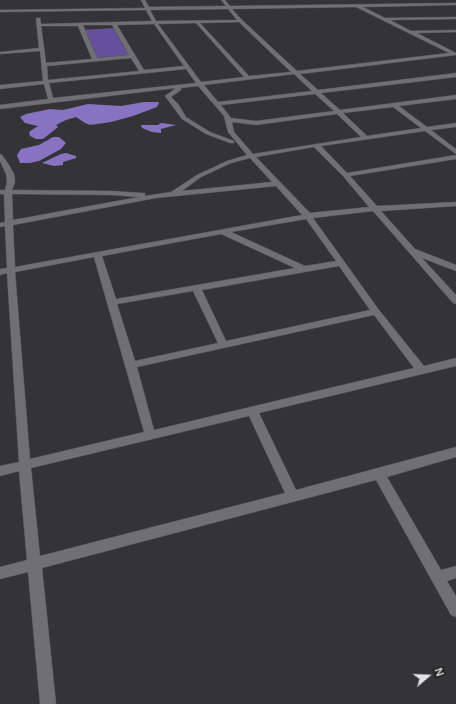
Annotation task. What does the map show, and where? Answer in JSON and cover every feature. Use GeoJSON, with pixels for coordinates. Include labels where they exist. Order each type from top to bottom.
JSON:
{"type":"FeatureCollection","features":[{"type":"Feature","properties":{"kind":"street"},"geometry":{"type":"LineString","coordinates":[[143,0],[155,23],[228,120],[231,132],[251,156],[308,216],[376,312],[421,370]]}},
{"type":"Feature","properties":{"kind":"street"},"geometry":{"type":"LineString","coordinates":[[223,0],[240,21],[366,138]]}},
{"type":"Feature","properties":{"kind":"street"},"geometry":{"type":"LineString","coordinates":[[301,0],[312,6]]}},
{"type":"Feature","properties":{"kind":"street"},"geometry":{"type":"LineString","coordinates":[[346,0],[455,55]]}},
{"type":"Feature","properties":{"kind":"street"},"geometry":{"type":"LineString","coordinates":[[0,12],[456,4]]}},
{"type":"Feature","properties":{"kind":"street"},"geometry":{"type":"LineString","coordinates":[[37,11],[46,82],[51,100]]}},
{"type":"Feature","properties":{"kind":"street"},"geometry":{"type":"LineString","coordinates":[[383,19],[456,18]]}},
{"type":"Feature","properties":{"kind":"street"},"geometry":{"type":"LineString","coordinates":[[39,25],[240,21]]}},
{"type":"Feature","properties":{"kind":"street"},"geometry":{"type":"LineString","coordinates":[[197,22],[248,78]]}},
{"type":"Feature","properties":{"kind":"street"},"geometry":{"type":"LineString","coordinates":[[80,24],[94,60]]}},
{"type":"Feature","properties":{"kind":"street"},"geometry":{"type":"LineString","coordinates":[[114,24],[143,72]]}},
{"type":"Feature","properties":{"kind":"street"},"geometry":{"type":"LineString","coordinates":[[409,32],[456,31]]}},
{"type":"Feature","properties":{"kind":"street"},"geometry":{"type":"LineString","coordinates":[[0,53],[42,49]]}},
{"type":"Feature","properties":{"kind":"street"},"geometry":{"type":"LineString","coordinates":[[0,107],[455,55]]}},
{"type":"Feature","properties":{"kind":"street"},"geometry":{"type":"LineString","coordinates":[[44,65],[132,56]]}},
{"type":"Feature","properties":{"kind":"street"},"geometry":{"type":"LineString","coordinates":[[0,87],[187,67]]}},
{"type":"Feature","properties":{"kind":"street"},"geometry":{"type":"LineString","coordinates":[[216,104],[456,75]]}},
{"type":"Feature","properties":{"kind":"street"},"geometry":{"type":"LineString","coordinates":[[185,86],[168,96],[184,118],[208,132],[232,142]]}},
{"type":"Feature","properties":{"kind":"street"},"geometry":{"type":"LineString","coordinates":[[228,120],[256,124],[456,97]]}},
{"type":"Feature","properties":{"kind":"street"},"geometry":{"type":"LineString","coordinates":[[394,105],[456,152]]}},
{"type":"Feature","properties":{"kind":"street"},"geometry":{"type":"LineString","coordinates":[[172,195],[199,176],[229,162],[251,156],[456,125]]}},
{"type":"Feature","properties":{"kind":"street"},"geometry":{"type":"LineString","coordinates":[[316,145],[345,175],[373,209],[412,250],[456,301]]}},
{"type":"Feature","properties":{"kind":"street"},"geometry":{"type":"LineString","coordinates":[[0,156],[10,174],[11,182],[4,193],[5,271],[48,704]]}},
{"type":"Feature","properties":{"kind":"street"},"geometry":{"type":"LineString","coordinates":[[345,175],[456,157]]}},
{"type":"Feature","properties":{"kind":"street"},"geometry":{"type":"LineString","coordinates":[[4,225],[156,196],[278,184]]}},
{"type":"Feature","properties":{"kind":"street"},"geometry":{"type":"LineString","coordinates":[[4,193],[112,193],[156,196]]}},
{"type":"Feature","properties":{"kind":"street"},"geometry":{"type":"LineString","coordinates":[[5,271],[308,216],[373,209],[456,204]]}},
{"type":"Feature","properties":{"kind":"street"},"geometry":{"type":"LineString","coordinates":[[223,232],[304,269]]}},
{"type":"Feature","properties":{"kind":"street"},"geometry":{"type":"LineString","coordinates":[[412,250],[456,268]]}},
{"type":"Feature","properties":{"kind":"street"},"geometry":{"type":"LineString","coordinates":[[98,255],[113,302],[150,435]]}},
{"type":"Feature","properties":{"kind":"street"},"geometry":{"type":"LineString","coordinates":[[113,302],[341,263]]}},
{"type":"Feature","properties":{"kind":"street"},"geometry":{"type":"LineString","coordinates":[[196,287],[223,344]]}},
{"type":"Feature","properties":{"kind":"street"},"geometry":{"type":"LineString","coordinates":[[131,365],[376,312]]}},
{"type":"Feature","properties":{"kind":"street"},"geometry":{"type":"LineString","coordinates":[[0,471],[456,362]]}},
{"type":"Feature","properties":{"kind":"street"},"geometry":{"type":"LineString","coordinates":[[252,411],[293,496]]}},
{"type":"Feature","properties":{"kind":"street"},"geometry":{"type":"LineString","coordinates":[[0,572],[379,474],[456,452]]}},
{"type":"Feature","properties":{"kind":"street"},"geometry":{"type":"LineString","coordinates":[[379,474],[456,610]]}},
{"type":"Feature","properties":{"kind":"street"},"geometry":{"type":"LineString","coordinates":[[437,578],[456,572]]}},
{"type":"Feature","properties":{"kind":"shaded area"},"geometry":{"type":"Polygon","coordinates":[[[113,28],[131,56],[92,60],[82,30],[113,28]]]}},
{"type":"Feature","properties":{"kind":"shaded area"},"geometry":{"type":"Polygon","coordinates":[[[144,102],[159,103],[157,107],[111,122],[90,125],[76,117],[66,120],[56,125],[58,127],[43,139],[36,139],[30,136],[29,132],[38,126],[25,123],[20,117],[26,114],[50,109],[63,110],[88,104],[121,106],[144,102]]]}},
{"type":"Feature","properties":{"kind":"shaded area"},"geometry":{"type":"Polygon","coordinates":[[[161,123],[176,125],[161,129],[161,133],[152,132],[142,128],[141,125],[158,125],[161,123]]]}},
{"type":"Feature","properties":{"kind":"shaded area"},"geometry":{"type":"Polygon","coordinates":[[[53,137],[59,137],[66,143],[61,149],[39,161],[20,163],[17,155],[21,149],[39,145],[53,137]]]}},
{"type":"Feature","properties":{"kind":"shaded area"},"geometry":{"type":"Polygon","coordinates":[[[66,153],[76,156],[76,158],[63,162],[63,165],[54,166],[42,163],[61,154],[66,153]]]}}]}
